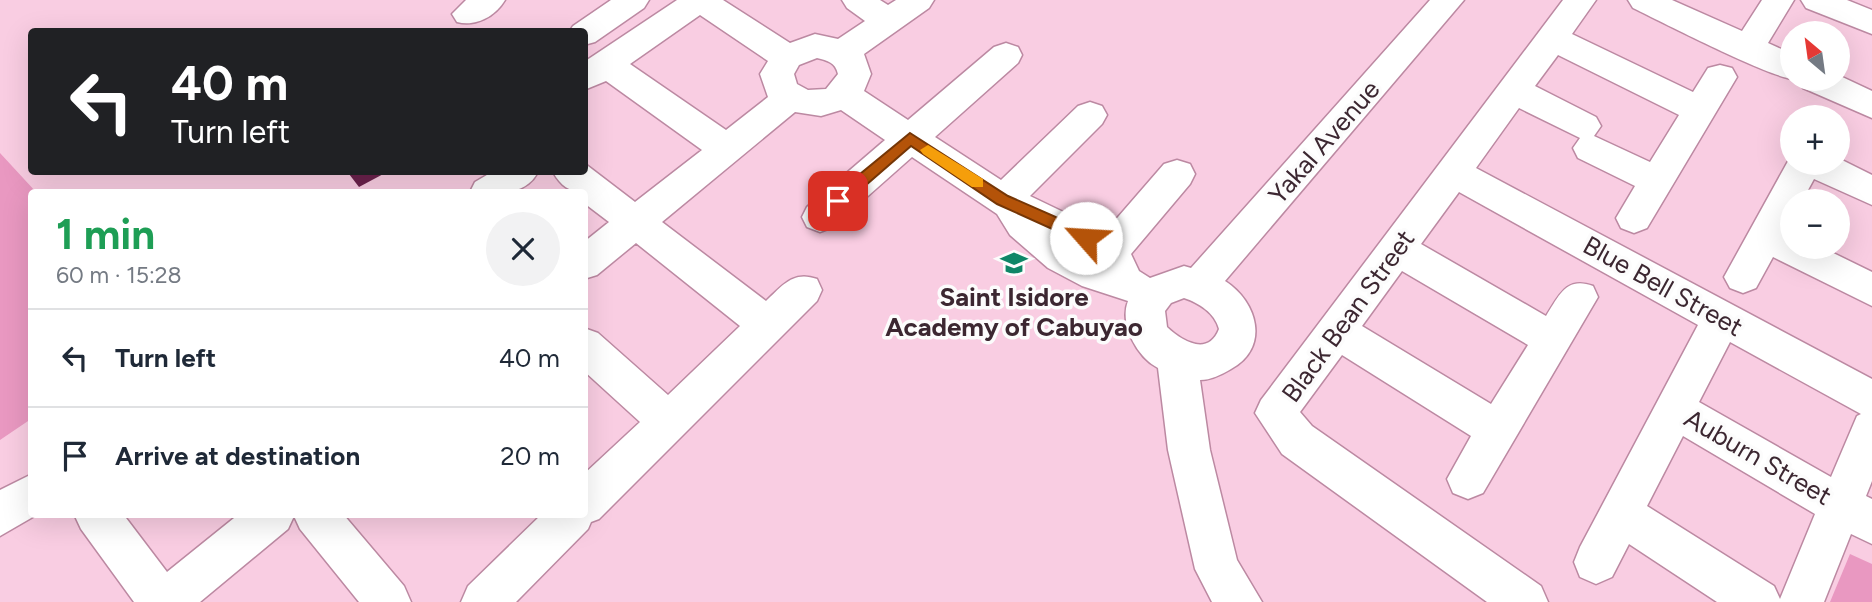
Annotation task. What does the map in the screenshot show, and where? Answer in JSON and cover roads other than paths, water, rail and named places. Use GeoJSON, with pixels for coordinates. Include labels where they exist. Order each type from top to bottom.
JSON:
{"type":"FeatureCollection","features":[{"type":"Feature","properties":{"kind":"street"},"geometry":{"type":"LineString","coordinates":[[588,31],[633,0]]}},
{"type":"Feature","properties":{"kind":"street"},"geometry":{"type":"LineString","coordinates":[[728,150],[596,72],[700,0],[787,57]]}},
{"type":"Feature","properties":{"kind":"street"},"geometry":{"type":"LineString","coordinates":[[858,0],[888,21]]}},
{"type":"Feature","properties":{"kind":"street"},"geometry":{"type":"LineString","coordinates":[[844,52],[918,0]]}},
{"type":"Feature","properties":{"kind":"street","name":"Yakal Avenue"},"geometry":{"type":"LineString","coordinates":[[1200,284],[1448,0]]}},
{"type":"Feature","properties":{"kind":"street","name":"Black Bean Street"},"geometry":{"type":"LineString","coordinates":[[1517,600],[1297,440],[1276,413],[1580,0]]}},
{"type":"Feature","properties":{"kind":"street"},"geometry":{"type":"LineString","coordinates":[[1644,0],[1780,63]]}},
{"type":"Feature","properties":{"kind":"street"},"geometry":{"type":"LineString","coordinates":[[1748,48],[1778,0]]}},
{"type":"Feature","properties":{"kind":"street"},"geometry":{"type":"LineString","coordinates":[[1817,0],[1872,23]]}},
{"type":"Feature","properties":{"kind":"street"},"geometry":{"type":"LineString","coordinates":[[1552,38],[1700,110]]}},
{"type":"Feature","properties":{"kind":"street"},"geometry":{"type":"LineString","coordinates":[[815,46],[844,52],[853,62],[856,73],[853,85],[844,95],[817,104],[790,98],[778,83],[780,65],[787,57],[815,46]]}},
{"type":"Feature","properties":{"kind":"street"},"geometry":{"type":"LineString","coordinates":[[820,217],[1006,55]]}},
{"type":"Feature","properties":{"kind":"street"},"geometry":{"type":"LineString","coordinates":[[1634,218],[1720,77]]}},
{"type":"Feature","properties":{"kind":"street"},"geometry":{"type":"LineString","coordinates":[[1514,91],[1657,181]]}},
{"type":"Feature","properties":{"kind":"street"},"geometry":{"type":"LineString","coordinates":[[1841,91],[1872,105]]}},
{"type":"Feature","properties":{"kind":"street"},"geometry":{"type":"LineString","coordinates":[[844,95],[1003,200],[1033,236],[1065,261],[1098,277],[1127,276],[1164,285],[1184,282],[1200,284],[1227,302],[1236,320],[1236,336],[1228,351],[1214,360],[1199,363],[1177,359],[1160,349],[1150,337],[1143,310],[1127,276]]}},
{"type":"Feature","properties":{"kind":"street"},"geometry":{"type":"LineString","coordinates":[[588,261],[790,98]]}},
{"type":"Feature","properties":{"kind":"street"},"geometry":{"type":"LineString","coordinates":[[1003,200],[1090,115]]}},
{"type":"Feature","properties":{"kind":"street","name":"Blue Bell Street"},"geometry":{"type":"LineString","coordinates":[[1453,172],[1872,400]]}},
{"type":"Feature","properties":{"kind":"street"},"geometry":{"type":"LineString","coordinates":[[1127,276],[1177,174]]}},
{"type":"Feature","properties":{"kind":"street"},"geometry":{"type":"LineString","coordinates":[[493,189],[515,175]]}},
{"type":"Feature","properties":{"kind":"street"},"geometry":{"type":"LineString","coordinates":[[575,175],[767,325]]}},
{"type":"Feature","properties":{"kind":"street"},"geometry":{"type":"LineString","coordinates":[[1743,278],[1798,175]]}},
{"type":"Feature","properties":{"kind":"street"},"geometry":{"type":"LineString","coordinates":[[1839,175],[1872,191]]}},
{"type":"Feature","properties":{"kind":"street"},"geometry":{"type":"LineString","coordinates":[[1765,236],[1872,290]]}},
{"type":"Feature","properties":{"kind":"street"},"geometry":{"type":"LineString","coordinates":[[1397,249],[1553,340]]}},
{"type":"Feature","properties":{"kind":"street"},"geometry":{"type":"LineString","coordinates":[[588,494],[668,422],[803,290]]}},
{"type":"Feature","properties":{"kind":"street"},"geometry":{"type":"LineString","coordinates":[[1468,479],[1579,297]]}},
{"type":"Feature","properties":{"kind":"street"},"geometry":{"type":"LineString","coordinates":[[1596,562],[1722,318]]}},
{"type":"Feature","properties":{"kind":"street"},"geometry":{"type":"LineString","coordinates":[[1337,331],[1498,430]]}},
{"type":"Feature","properties":{"kind":"street"},"geometry":{"type":"LineString","coordinates":[[588,349],[668,422]]}},
{"type":"Feature","properties":{"kind":"street"},"geometry":{"type":"LineString","coordinates":[[1177,359],[1189,450],[1217,569],[1239,602]]}},
{"type":"Feature","properties":{"kind":"street","name":"Auburn Street"},"geometry":{"type":"LineString","coordinates":[[1675,410],[1856,514]]}},
{"type":"Feature","properties":{"kind":"street"},"geometry":{"type":"LineString","coordinates":[[1801,602],[1856,514],[1872,429]]}},
{"type":"Feature","properties":{"kind":"street"},"geometry":{"type":"LineString","coordinates":[[0,514],[28,496]]}},
{"type":"Feature","properties":{"kind":"street"},"geometry":{"type":"LineString","coordinates":[[1620,514],[1758,602]]}},
{"type":"Feature","properties":{"kind":"street"},"geometry":{"type":"LineString","coordinates":[[99,518],[164,602],[268,518]]}},
{"type":"Feature","properties":{"kind":"street"},"geometry":{"type":"LineString","coordinates":[[318,518],[388,602]]}},
{"type":"Feature","properties":{"kind":"street"},"geometry":{"type":"LineString","coordinates":[[484,602],[562,518]]}},
{"type":"Feature","properties":{"kind":"place","name":"Saint Isidore Academy of Cabuyao"},"geometry":{"type":"Point","coordinates":[1014,263]}}]}
